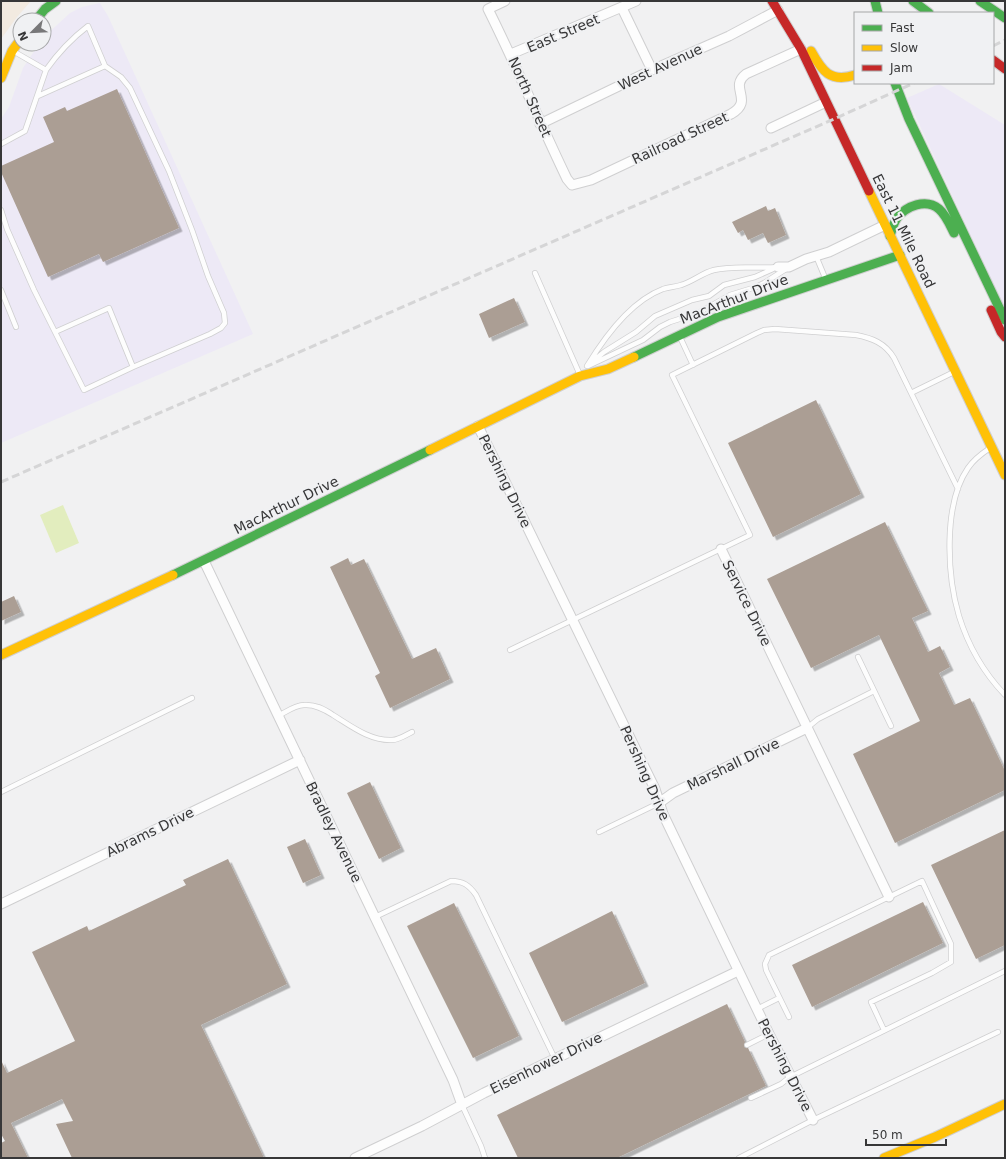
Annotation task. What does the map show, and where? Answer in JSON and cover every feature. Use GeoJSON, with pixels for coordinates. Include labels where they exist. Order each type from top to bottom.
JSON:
{"type":"FeatureCollection","features":[{"type":"Feature","properties":{"kind":"main road"},"geometry":{"type":"LineString","coordinates":[[43,12],[56,1]]}},
{"type":"Feature","properties":{"kind":"main road","name":"East 11 Mile Road"},"geometry":{"type":"LineString","coordinates":[[772,1],[780,5],[1005,475]]}},
{"type":"Feature","properties":{"kind":"main road"},"geometry":{"type":"LineString","coordinates":[[875,1],[878,12]]}},
{"type":"Feature","properties":{"kind":"main road"},"geometry":{"type":"LineString","coordinates":[[913,1],[928,12]]}},
{"type":"Feature","properties":{"kind":"main road"},"geometry":{"type":"LineString","coordinates":[[980,1],[1005,18]]}},
{"type":"Feature","properties":{"kind":"main road"},"geometry":{"type":"LineString","coordinates":[[780,5],[820,68],[836,78],[842,79],[854,76]]}},
{"type":"Feature","properties":{"kind":"main road"},"geometry":{"type":"LineString","coordinates":[[1,78],[12,50]]}},
{"type":"Feature","properties":{"kind":"main road"},"geometry":{"type":"LineString","coordinates":[[994,61],[1005,69]]}},
{"type":"Feature","properties":{"kind":"main road"},"geometry":{"type":"LineString","coordinates":[[895,84],[909,119],[1005,320]]}},
{"type":"Feature","properties":{"kind":"main road"},"geometry":{"type":"LineString","coordinates":[[890,236],[894,223],[899,216],[912,206],[927,204],[935,206],[942,212],[948,220],[1001,332],[1005,337]]}},
{"type":"Feature","properties":{"kind":"main road","name":"MacArthur Drive"},"geometry":{"type":"LineString","coordinates":[[1,655],[204,561],[580,376],[608,369],[718,317],[900,255]]}},
{"type":"Feature","properties":{"kind":"main road"},"geometry":{"type":"LineString","coordinates":[[992,447],[1005,464]]}},
{"type":"Feature","properties":{"kind":"main road"},"geometry":{"type":"LineString","coordinates":[[884,1158],[935,1137],[1005,1104]]}},
{"type":"Feature","properties":{"kind":"street","name":"North Street"},"geometry":{"type":"LineString","coordinates":[[505,1],[488,9],[511,54],[540,124],[567,179],[572,185]]}},
{"type":"Feature","properties":{"kind":"street","name":"East Street"},"geometry":{"type":"LineString","coordinates":[[511,54],[636,1]]}},
{"type":"Feature","properties":{"kind":"street","name":"West Avenue"},"geometry":{"type":"LineString","coordinates":[[540,124],[652,70],[729,36],[780,5]]}},
{"type":"Feature","properties":{"kind":"street"},"geometry":{"type":"LineString","coordinates":[[622,8],[652,70]]}},
{"type":"Feature","properties":{"kind":"street","name":"Railroad Street"},"geometry":{"type":"LineString","coordinates":[[572,185],[591,180],[738,110],[742,104],[739,83],[741,78],[746,74],[801,49]]}},
{"type":"Feature","properties":{"kind":"street"},"geometry":{"type":"LineString","coordinates":[[771,128],[826,102]]}},
{"type":"Feature","properties":{"kind":"street","name":"MacArthur Drive"},"geometry":{"type":"LineString","coordinates":[[778,267],[789,267],[806,259],[829,252],[885,225]]}},
{"type":"Feature","properties":{"kind":"street","name":"MacArthur Drive"},"geometry":{"type":"LineString","coordinates":[[580,376],[588,366]]}},
{"type":"Feature","properties":{"kind":"street","name":"Pershing Drive"},"geometry":{"type":"LineString","coordinates":[[478,426],[654,789],[663,814],[738,971],[790,1077],[813,1120]]}},
{"type":"Feature","properties":{"kind":"street","name":"Service Drive"},"geometry":{"type":"LineString","coordinates":[[721,549],[889,897]]}},
{"type":"Feature","properties":{"kind":"street","name":"Bradley Avenue"},"geometry":{"type":"LineString","coordinates":[[204,561],[453,1080],[462,1105]]}},
{"type":"Feature","properties":{"kind":"street","name":"Marshall Drive"},"geometry":{"type":"LineString","coordinates":[[659,803],[673,793],[807,728]]}},
{"type":"Feature","properties":{"kind":"street","name":"Abrams Drive"},"geometry":{"type":"LineString","coordinates":[[1,904],[300,760]]}},
{"type":"Feature","properties":{"kind":"street","name":"Eisenhower Drive"},"geometry":{"type":"LineString","coordinates":[[355,1158],[555,1059],[738,971]]}},
{"type":"Feature","properties":{"kind":"lane"},"geometry":{"type":"LineString","coordinates":[[1,144],[25,131],[46,70],[54,58],[72,39],[88,26],[105,66],[121,77],[130,88],[169,170],[208,276],[224,313],[225,323],[221,328],[210,334],[84,390],[34,290],[7,229],[1,210]]}},
{"type":"Feature","properties":{"kind":"lane"},"geometry":{"type":"LineString","coordinates":[[15,52],[46,70]]}},
{"type":"Feature","properties":{"kind":"lane"},"geometry":{"type":"LineString","coordinates":[[38,96],[105,66]]}},
{"type":"Feature","properties":{"kind":"lane"},"geometry":{"type":"LineString","coordinates":[[816,256],[826,280]]}},
{"type":"Feature","properties":{"kind":"lane"},"geometry":{"type":"LineString","coordinates":[[588,366],[599,347],[617,326],[636,306],[654,294],[664,289],[681,285],[714,270],[778,267]]}},
{"type":"Feature","properties":{"kind":"lane"},"geometry":{"type":"LineString","coordinates":[[588,366],[604,352],[636,332],[655,316],[692,300],[709,296],[724,286],[755,277],[778,267]]}},
{"type":"Feature","properties":{"kind":"lane"},"geometry":{"type":"LineString","coordinates":[[588,366],[643,340],[660,327],[670,322],[698,313],[730,295],[764,283],[789,267]]}},
{"type":"Feature","properties":{"kind":"lane"},"geometry":{"type":"LineString","coordinates":[[534,273],[580,376]]}},
{"type":"Feature","properties":{"kind":"lane"},"geometry":{"type":"LineString","coordinates":[[1,290],[16,327]]}},
{"type":"Feature","properties":{"kind":"lane"},"geometry":{"type":"LineString","coordinates":[[55,332],[109,308],[133,367]]}},
{"type":"Feature","properties":{"kind":"lane"},"geometry":{"type":"LineString","coordinates":[[679,335],[693,365],[764,330],[775,329],[856,335],[875,340],[890,350],[958,489]]}},
{"type":"Feature","properties":{"kind":"lane","name":"Service Drive"},"geometry":{"type":"LineString","coordinates":[[693,365],[672,375],[750,535],[721,549]]}},
{"type":"Feature","properties":{"kind":"lane"},"geometry":{"type":"LineString","coordinates":[[911,393],[955,371]]}},
{"type":"Feature","properties":{"kind":"lane"},"geometry":{"type":"LineString","coordinates":[[992,447],[977,457],[962,477],[958,489],[951,526],[949,547],[951,570],[959,616],[975,653],[984,668],[1005,695]]}},
{"type":"Feature","properties":{"kind":"lane"},"geometry":{"type":"LineString","coordinates":[[510,650],[721,549]]}},
{"type":"Feature","properties":{"kind":"lane"},"geometry":{"type":"LineString","coordinates":[[858,657],[891,726]]}},
{"type":"Feature","properties":{"kind":"lane"},"geometry":{"type":"LineString","coordinates":[[807,728],[818,719],[874,691]]}},
{"type":"Feature","properties":{"kind":"lane"},"geometry":{"type":"LineString","coordinates":[[1,792],[192,698]]}},
{"type":"Feature","properties":{"kind":"lane"},"geometry":{"type":"LineString","coordinates":[[278,716],[298,706],[310,705],[318,706],[359,731],[374,737],[393,740],[399,739],[412,732]]}},
{"type":"Feature","properties":{"kind":"lane"},"geometry":{"type":"LineString","coordinates":[[599,832],[659,803]]}},
{"type":"Feature","properties":{"kind":"lane"},"geometry":{"type":"LineString","coordinates":[[375,917],[446,883],[456,881],[462,882],[470,887],[476,895],[555,1059]]}},
{"type":"Feature","properties":{"kind":"lane"},"geometry":{"type":"LineString","coordinates":[[789,1018],[765,967],[766,960],[769,955],[922,881],[951,944],[951,962],[932,973],[871,1002],[884,1030]]}},
{"type":"Feature","properties":{"kind":"lane"},"geometry":{"type":"LineString","coordinates":[[751,1098],[884,1030],[1005,971]]}},
{"type":"Feature","properties":{"kind":"lane"},"geometry":{"type":"LineString","coordinates":[[757,1009],[779,998]]}},
{"type":"Feature","properties":{"kind":"lane"},"geometry":{"type":"LineString","coordinates":[[739,1158],[813,1120],[998,1032]]}},
{"type":"Feature","properties":{"kind":"lane"},"geometry":{"type":"LineString","coordinates":[[746,1045],[769,1034]]}},
{"type":"Feature","properties":{"kind":"lane"},"geometry":{"type":"LineString","coordinates":[[462,1105],[485,1158]]}},
{"type":"Feature","properties":{"kind":"shaded area"},"geometry":{"type":"Polygon","coordinates":[[[1,1],[31,1],[21,12],[12,12],[12,24],[1,39],[1,1]]]}},
{"type":"Feature","properties":{"kind":"shaded area"},"geometry":{"type":"Polygon","coordinates":[[[100,3],[108,16],[253,334],[1,443],[1,119],[9,107],[23,68],[34,52],[52,52],[52,30],[70,13],[82,7],[100,3]]]}},
{"type":"Feature","properties":{"kind":"shaded area"},"geometry":{"type":"Polygon","coordinates":[[[939,84],[1005,125],[1005,309],[907,98],[939,84]]]}},
{"type":"Feature","properties":{"kind":"green space"},"geometry":{"type":"Polygon","coordinates":[[[63,505],[79,543],[56,553],[40,515],[63,505]]]}},
{"type":"Feature","properties":{"kind":"building"},"geometry":{"type":"Polygon","coordinates":[[[117,89],[179,228],[103,262],[99,254],[48,277],[1,172],[1,166],[54,142],[43,117],[65,107],[67,111],[117,89]]]}},
{"type":"Feature","properties":{"kind":"building"},"geometry":{"type":"Polygon","coordinates":[[[766,206],[768,211],[775,208],[786,235],[768,243],[763,233],[748,240],[743,230],[738,233],[732,222],[766,206]]]}},
{"type":"Feature","properties":{"kind":"building"},"geometry":{"type":"Polygon","coordinates":[[[514,298],[525,322],[489,338],[479,314],[514,298]]]}},
{"type":"Feature","properties":{"kind":"building"},"geometry":{"type":"Polygon","coordinates":[[[816,400],[861,494],[773,537],[728,443],[816,400]]]}},
{"type":"Feature","properties":{"kind":"building"},"geometry":{"type":"Polygon","coordinates":[[[885,522],[928,611],[912,618],[928,652],[940,646],[950,667],[939,673],[954,705],[970,698],[1005,771],[1005,790],[895,843],[853,754],[920,721],[879,635],[811,668],[767,579],[885,522]]]}},
{"type":"Feature","properties":{"kind":"building"},"geometry":{"type":"Polygon","coordinates":[[[348,558],[351,565],[364,559],[412,659],[436,648],[450,679],[390,708],[375,676],[380,673],[330,567],[348,558]]]}},
{"type":"Feature","properties":{"kind":"building"},"geometry":{"type":"Polygon","coordinates":[[[14,596],[21,612],[1,621],[1,602],[14,596]]]}},
{"type":"Feature","properties":{"kind":"building"},"geometry":{"type":"Polygon","coordinates":[[[370,782],[401,848],[379,859],[347,793],[370,782]]]}},
{"type":"Feature","properties":{"kind":"building"},"geometry":{"type":"Polygon","coordinates":[[[1005,830],[1005,945],[976,959],[931,865],[1005,830]]]}},
{"type":"Feature","properties":{"kind":"building"},"geometry":{"type":"Polygon","coordinates":[[[305,839],[321,875],[303,883],[287,847],[305,839]]]}},
{"type":"Feature","properties":{"kind":"building"},"geometry":{"type":"Polygon","coordinates":[[[228,859],[287,984],[201,1025],[264,1158],[72,1158],[56,1124],[73,1121],[62,1099],[11,1123],[28,1158],[1,1158],[1,1143],[5,1141],[1,1134],[1,1060],[7,1073],[75,1041],[32,952],[87,926],[89,931],[186,885],[183,880],[228,859]]]}},
{"type":"Feature","properties":{"kind":"building"},"geometry":{"type":"Polygon","coordinates":[[[923,902],[943,943],[812,1007],[792,965],[923,902]]]}},
{"type":"Feature","properties":{"kind":"building"},"geometry":{"type":"Polygon","coordinates":[[[454,903],[519,1036],[473,1058],[407,926],[454,903]]]}},
{"type":"Feature","properties":{"kind":"building"},"geometry":{"type":"Polygon","coordinates":[[[612,911],[645,983],[562,1022],[529,953],[612,911]]]}},
{"type":"Feature","properties":{"kind":"building"},"geometry":{"type":"Polygon","coordinates":[[[727,1004],[745,1042],[744,1046],[745,1048],[748,1048],[766,1086],[617,1158],[518,1158],[497,1115],[727,1004]]]}},
{"type":"Feature","properties":{"kind":"railway"},"geometry":{"type":"LineString","coordinates":[[994,46],[1005,40]]}},
{"type":"Feature","properties":{"kind":"railway"},"geometry":{"type":"LineString","coordinates":[[1,482],[912,84]]}},
{"type":"Feature","properties":{"kind":"traffic: fast"},"geometry":{"type":"LineString","coordinates":[[43,12],[56,1]]}},
{"type":"Feature","properties":{"kind":"traffic: fast"},"geometry":{"type":"LineString","coordinates":[[875,1],[878,12]]}},
{"type":"Feature","properties":{"kind":"traffic: fast"},"geometry":{"type":"LineString","coordinates":[[913,1],[928,12]]}},
{"type":"Feature","properties":{"kind":"traffic: fast"},"geometry":{"type":"LineString","coordinates":[[980,1],[1005,18]]}},
{"type":"Feature","properties":{"kind":"traffic: fast"},"geometry":{"type":"LineString","coordinates":[[895,84],[909,119],[1005,320]]}},
{"type":"Feature","properties":{"kind":"traffic: fast"},"geometry":{"type":"LineString","coordinates":[[890,236],[894,222],[897,218],[911,207],[922,204],[928,204],[939,209],[946,217],[954,233]]}},
{"type":"Feature","properties":{"kind":"traffic: fast"},"geometry":{"type":"LineString","coordinates":[[634,357],[718,317],[900,255]]}},
{"type":"Feature","properties":{"kind":"traffic: fast"},"geometry":{"type":"LineString","coordinates":[[173,575],[430,450]]}},
{"type":"Feature","properties":{"kind":"traffic: slow"},"geometry":{"type":"LineString","coordinates":[[1,78],[12,51]]}},
{"type":"Feature","properties":{"kind":"traffic: slow"},"geometry":{"type":"LineString","coordinates":[[811,51],[819,64],[828,74],[839,77],[854,75]]}},
{"type":"Feature","properties":{"kind":"traffic: slow"},"geometry":{"type":"LineString","coordinates":[[869,191],[1005,475]]}},
{"type":"Feature","properties":{"kind":"traffic: slow"},"geometry":{"type":"LineString","coordinates":[[430,450],[580,376],[608,369],[634,357]]}},
{"type":"Feature","properties":{"kind":"traffic: slow"},"geometry":{"type":"LineString","coordinates":[[1,655],[173,575]]}},
{"type":"Feature","properties":{"kind":"traffic: slow"},"geometry":{"type":"LineString","coordinates":[[884,1158],[935,1137],[1005,1104]]}},
{"type":"Feature","properties":{"kind":"traffic: jam"},"geometry":{"type":"LineString","coordinates":[[772,1],[801,49],[869,191]]}},
{"type":"Feature","properties":{"kind":"traffic: jam"},"geometry":{"type":"LineString","coordinates":[[994,61],[1005,69]]}},
{"type":"Feature","properties":{"kind":"traffic: jam"},"geometry":{"type":"LineString","coordinates":[[991,310],[1001,332],[1005,337]]}}]}
